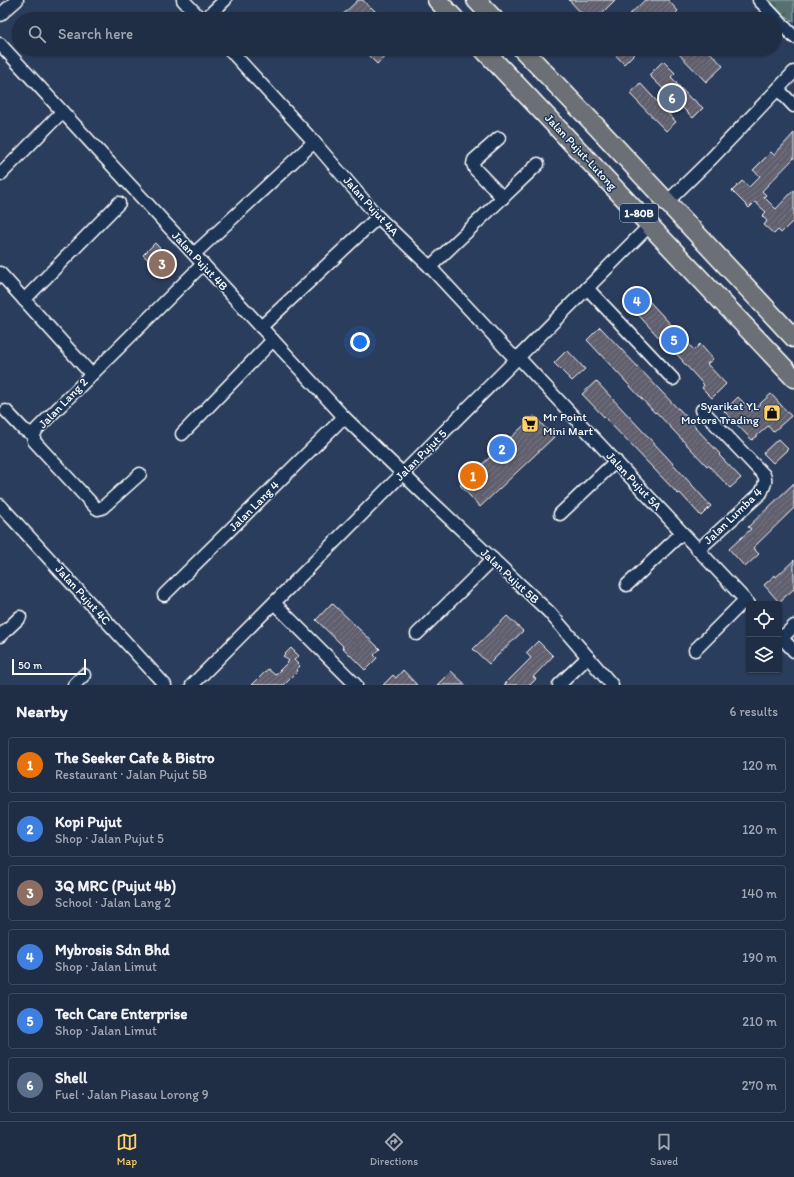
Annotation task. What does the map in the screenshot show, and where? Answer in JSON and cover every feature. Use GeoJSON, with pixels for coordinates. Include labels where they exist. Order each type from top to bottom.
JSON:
{"type":"FeatureCollection","features":[{"type":"Feature","properties":{"kind":"highway"},"geometry":{"type":"LineString","coordinates":[[437,0],[448,12]]}},
{"type":"Feature","properties":{"kind":"highway"},"geometry":{"type":"LineString","coordinates":[[476,0],[487,12]]}},
{"type":"Feature","properties":{"kind":"highway","name":"Jalan Pujut-Lutong"},"geometry":{"type":"LineString","coordinates":[[490,56],[794,378]]}},
{"type":"Feature","properties":{"kind":"highway"},"geometry":{"type":"LineString","coordinates":[[529,56],[794,338]]}},
{"type":"Feature","properties":{"kind":"street"},"geometry":{"type":"LineString","coordinates":[[0,15],[17,0]]}},
{"type":"Feature","properties":{"kind":"street"},"geometry":{"type":"LineString","coordinates":[[183,0],[194,12]]}},
{"type":"Feature","properties":{"kind":"street"},"geometry":{"type":"LineString","coordinates":[[212,12],[225,0]]}},
{"type":"Feature","properties":{"kind":"street"},"geometry":{"type":"LineString","coordinates":[[759,0],[770,12]]}},
{"type":"Feature","properties":{"kind":"street"},"geometry":{"type":"LineString","coordinates":[[782,24],[794,37]]}},
{"type":"Feature","properties":{"kind":"street","name":"Jalan Pujut 4B"},"geometry":{"type":"LineString","coordinates":[[0,44],[344,417],[402,474]]}},
{"type":"Feature","properties":{"kind":"street","name":"Jalan Pujut 4A"},"geometry":{"type":"LineString","coordinates":[[235,56],[314,142],[378,217],[430,267],[507,350],[512,355],[518,357]]}},
{"type":"Feature","properties":{"kind":"street"},"geometry":{"type":"LineString","coordinates":[[666,202],[710,160],[794,72]]}},
{"type":"Feature","properties":{"kind":"street"},"geometry":{"type":"LineString","coordinates":[[778,89],[794,106]]}},
{"type":"Feature","properties":{"kind":"street"},"geometry":{"type":"LineString","coordinates":[[0,174],[62,112]]}},
{"type":"Feature","properties":{"kind":"street"},"geometry":{"type":"LineString","coordinates":[[499,138],[474,160],[473,164],[475,169],[503,198]]}},
{"type":"Feature","properties":{"kind":"street"},"geometry":{"type":"LineString","coordinates":[[194,254],[314,142]]}},
{"type":"Feature","properties":{"kind":"street"},"geometry":{"type":"LineString","coordinates":[[430,267],[538,164]]}},
{"type":"Feature","properties":{"kind":"street"},"geometry":{"type":"LineString","coordinates":[[24,300],[119,203]]}},
{"type":"Feature","properties":{"kind":"street"},"geometry":{"type":"LineString","coordinates":[[261,327],[378,217]]}},
{"type":"Feature","properties":{"kind":"street","name":"Jalan Pujut 5"},"geometry":{"type":"LineString","coordinates":[[192,685],[650,225]]}},
{"type":"Feature","properties":{"kind":"street","name":"Jalan Lang 2"},"geometry":{"type":"LineString","coordinates":[[140,474],[102,508],[95,508],[34,441],[34,435],[37,429],[91,374],[203,264]]}},
{"type":"Feature","properties":{"kind":"street"},"geometry":{"type":"LineString","coordinates":[[0,273],[91,374]]}},
{"type":"Feature","properties":{"kind":"street"},"geometry":{"type":"LineString","coordinates":[[587,288],[673,379]]}},
{"type":"Feature","properties":{"kind":"street"},"geometry":{"type":"LineString","coordinates":[[182,434],[273,340]]}},
{"type":"Feature","properties":{"kind":"street","name":"Jalan Pujut 5A"},"geometry":{"type":"LineString","coordinates":[[518,357],[746,601]]}},
{"type":"Feature","properties":{"kind":"street","name":"Jalan Lumba 4"},"geometry":{"type":"LineString","coordinates":[[698,550],[761,493],[766,478],[702,410]]}},
{"type":"Feature","properties":{"kind":"street"},"geometry":{"type":"LineString","coordinates":[[6,411],[23,429],[34,435]]}},
{"type":"Feature","properties":{"kind":"street","name":"Jalan Lang 4"},"geometry":{"type":"LineString","coordinates":[[164,595],[344,417]]}},
{"type":"Feature","properties":{"kind":"street"},"geometry":{"type":"LineString","coordinates":[[560,514],[616,461]]}},
{"type":"Feature","properties":{"kind":"street","name":"Jalan Pujut 5B"},"geometry":{"type":"LineString","coordinates":[[402,474],[549,612],[612,685]]}},
{"type":"Feature","properties":{"kind":"street","name":"Jalan Pujut 4C"},"geometry":{"type":"LineString","coordinates":[[0,505],[165,685]]}},
{"type":"Feature","properties":{"kind":"street"},"geometry":{"type":"LineString","coordinates":[[627,585],[682,533]]}},
{"type":"Feature","properties":{"kind":"street"},"geometry":{"type":"LineString","coordinates":[[417,634],[493,559]]}},
{"type":"Feature","properties":{"kind":"street"},"geometry":{"type":"LineString","coordinates":[[274,603],[356,685]]}},
{"type":"Feature","properties":{"kind":"street"},"geometry":{"type":"LineString","coordinates":[[695,650],[746,603]]}},
{"type":"Feature","properties":{"kind":"street"},"geometry":{"type":"LineString","coordinates":[[0,636],[20,617]]}},
{"type":"Feature","properties":{"kind":"street"},"geometry":{"type":"LineString","coordinates":[[782,635],[794,626]]}},
{"type":"Feature","properties":{"kind":"street"},"geometry":{"type":"LineString","coordinates":[[782,637],[794,650]]}},
{"type":"Feature","properties":{"kind":"street"},"geometry":{"type":"LineString","coordinates":[[559,685],[588,657]]}},
{"type":"Feature","properties":{"kind":"street"},"geometry":{"type":"LineString","coordinates":[[74,685],[84,676]]}},
{"type":"Feature","properties":{"kind":"green space"},"geometry":{"type":"Polygon","coordinates":[[[769,0],[794,0],[794,22],[780,12],[769,0]]]}},
{"type":"Feature","properties":{"kind":"building"},"geometry":{"type":"Polygon","coordinates":[[[358,0],[363,0],[376,12],[345,12],[358,0]]]}},
{"type":"Feature","properties":{"kind":"building"},"geometry":{"type":"Polygon","coordinates":[[[569,0],[615,0],[603,12],[580,12],[569,0]]]}},
{"type":"Feature","properties":{"kind":"building"},"geometry":{"type":"Polygon","coordinates":[[[645,0],[668,0],[678,11],[677,12],[632,12],[645,0]]]}},
{"type":"Feature","properties":{"kind":"building"},"geometry":{"type":"Polygon","coordinates":[[[369,56],[386,56],[377,64],[369,56]]]}},
{"type":"Feature","properties":{"kind":"building"},"geometry":{"type":"Polygon","coordinates":[[[617,56],[632,56],[624,64],[617,56]]]}},
{"type":"Feature","properties":{"kind":"building"},"geometry":{"type":"Polygon","coordinates":[[[681,56],[714,56],[723,66],[706,82],[681,56]]]}},
{"type":"Feature","properties":{"kind":"building"},"geometry":{"type":"Polygon","coordinates":[[[663,61],[675,73],[671,77],[676,83],[692,100],[693,99],[703,108],[693,118],[649,75],[663,61]]]}},
{"type":"Feature","properties":{"kind":"building"},"geometry":{"type":"Polygon","coordinates":[[[640,83],[676,122],[666,131],[630,94],[640,83]]]}},
{"type":"Feature","properties":{"kind":"building"},"geometry":{"type":"Polygon","coordinates":[[[794,133],[794,158],[762,191],[766,195],[764,197],[776,209],[794,190],[794,220],[781,233],[778,230],[774,234],[764,225],[767,221],[762,216],[766,212],[755,202],[749,208],[732,191],[742,181],[749,187],[760,176],[753,170],[771,152],[774,155],[794,133]]]}},
{"type":"Feature","properties":{"kind":"building"},"geometry":{"type":"Polygon","coordinates":[[[155,243],[173,262],[164,270],[161,268],[159,270],[143,255],[155,243]]]}},
{"type":"Feature","properties":{"kind":"building"},"geometry":{"type":"Polygon","coordinates":[[[637,288],[675,329],[678,327],[687,337],[684,339],[694,350],[700,344],[713,359],[707,364],[726,384],[712,398],[702,388],[704,385],[683,361],[672,349],[670,351],[624,299],[637,288]]]}},
{"type":"Feature","properties":{"kind":"building"},"geometry":{"type":"Polygon","coordinates":[[[600,327],[696,427],[720,454],[719,455],[741,478],[730,488],[656,412],[655,413],[587,340],[600,327]]]}},
{"type":"Feature","properties":{"kind":"building"},"geometry":{"type":"Polygon","coordinates":[[[567,350],[585,369],[572,381],[554,363],[567,350]]]}},
{"type":"Feature","properties":{"kind":"building"},"geometry":{"type":"Polygon","coordinates":[[[596,381],[711,506],[701,516],[582,394],[596,381]]]}},
{"type":"Feature","properties":{"kind":"building"},"geometry":{"type":"Polygon","coordinates":[[[771,394],[791,416],[773,432],[768,426],[752,440],[724,411],[738,397],[752,411],[771,394]]]}},
{"type":"Feature","properties":{"kind":"building"},"geometry":{"type":"Polygon","coordinates":[[[534,416],[554,437],[480,507],[460,485],[534,416]]]}},
{"type":"Feature","properties":{"kind":"building"},"geometry":{"type":"Polygon","coordinates":[[[778,439],[788,449],[773,463],[763,453],[778,439]]]}},
{"type":"Feature","properties":{"kind":"building"},"geometry":{"type":"Polygon","coordinates":[[[794,483],[794,508],[753,548],[759,554],[745,567],[729,549],[751,529],[748,527],[794,483]]]}},
{"type":"Feature","properties":{"kind":"building"},"geometry":{"type":"Polygon","coordinates":[[[794,560],[794,589],[780,601],[778,601],[764,585],[775,575],[776,577],[794,560]]]}},
{"type":"Feature","properties":{"kind":"building"},"geometry":{"type":"Polygon","coordinates":[[[332,603],[380,649],[374,655],[377,658],[365,670],[316,620],[332,603]]]}},
{"type":"Feature","properties":{"kind":"building"},"geometry":{"type":"Polygon","coordinates":[[[507,616],[523,631],[489,664],[473,649],[507,616]]]}},
{"type":"Feature","properties":{"kind":"building"},"geometry":{"type":"Polygon","coordinates":[[[538,641],[553,656],[533,677],[536,679],[530,685],[504,685],[531,658],[526,653],[538,641]]]}},
{"type":"Feature","properties":{"kind":"building"},"geometry":{"type":"Polygon","coordinates":[[[291,648],[299,656],[294,660],[300,666],[296,670],[298,671],[284,685],[252,685],[268,669],[275,675],[289,661],[283,656],[291,648]]]}},
{"type":"Feature","properties":{"kind":"building"},"geometry":{"type":"Polygon","coordinates":[[[403,670],[417,685],[383,685],[393,675],[396,678],[403,670]]]}},
{"type":"Feature","properties":{"kind":"building"},"geometry":{"type":"Polygon","coordinates":[[[451,671],[466,685],[437,685],[451,671]]]}},
{"type":"Feature","properties":{"kind":"place","name":"Shell"},"geometry":{"type":"Point","coordinates":[672,98]}},
{"type":"Feature","properties":{"kind":"place","name":"3Q MRC (Pujut 4b)"},"geometry":{"type":"Point","coordinates":[162,264]}},
{"type":"Feature","properties":{"kind":"place","name":"Mybrosis Sdn Bhd"},"geometry":{"type":"Point","coordinates":[637,301]}},
{"type":"Feature","properties":{"kind":"place","name":"Tech Care Enterprise"},"geometry":{"type":"Point","coordinates":[674,340]}},
{"type":"Feature","properties":{"kind":"place","name":"Syarikat YL Motors Trading"},"geometry":{"type":"Point","coordinates":[772,413]}},
{"type":"Feature","properties":{"kind":"place","name":"Mr Point Mini Mart"},"geometry":{"type":"Point","coordinates":[530,424]}},
{"type":"Feature","properties":{"kind":"place","name":"Kopi Pujut"},"geometry":{"type":"Point","coordinates":[502,449]}},
{"type":"Feature","properties":{"kind":"place","name":"The Seeker Cafe & Bistro"},"geometry":{"type":"Point","coordinates":[473,476]}}]}
